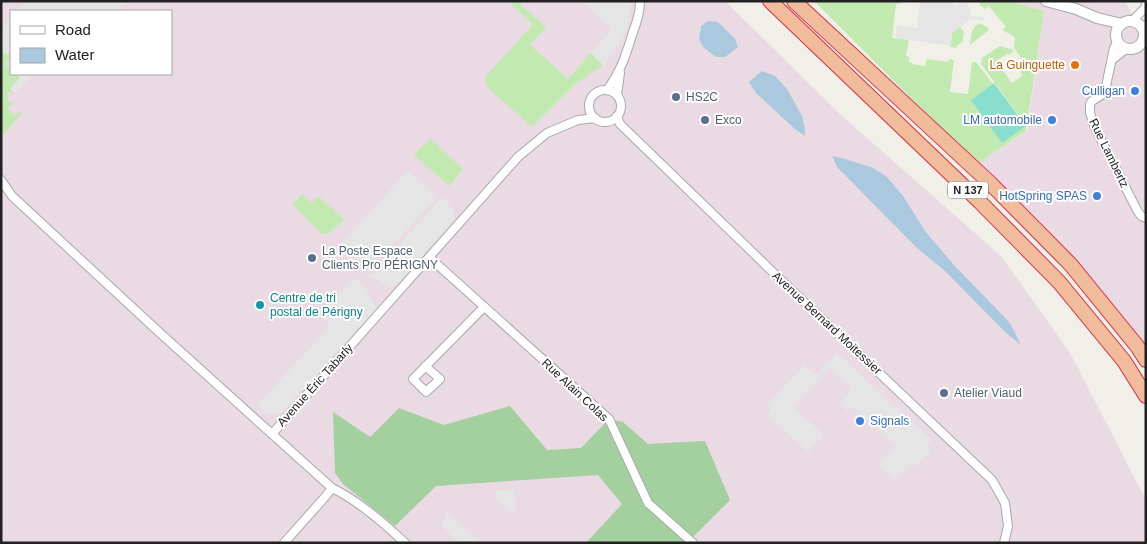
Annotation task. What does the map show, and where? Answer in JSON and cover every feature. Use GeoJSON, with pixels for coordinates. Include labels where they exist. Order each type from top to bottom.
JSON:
{"type":"FeatureCollection","features":[{"type":"Feature","properties":{"kind":"highway","name":"N 137"},"geometry":{"type":"LineString","coordinates":[[770,1],[980,202],[1059,282],[1124,361],[1146,396]]}},
{"type":"Feature","properties":{"kind":"highway","name":"N 137"},"geometry":{"type":"LineString","coordinates":[[794,1],[990,183],[1071,265],[1137,346],[1146,360]]}},
{"type":"Feature","properties":{"kind":"street"},"geometry":{"type":"LineString","coordinates":[[617,96],[620,71],[640,12],[640,1]]}},
{"type":"Feature","properties":{"kind":"street"},"geometry":{"type":"LineString","coordinates":[[1046,1],[1076,9],[1097,18],[1139,24],[1145,34],[1142,42],[1136,49],[1112,60]]}},
{"type":"Feature","properties":{"kind":"street"},"geometry":{"type":"LineString","coordinates":[[1117,38],[1117,30],[1145,7]]}},
{"type":"Feature","properties":{"kind":"street"},"geometry":{"type":"LineString","coordinates":[[1097,18],[1117,38],[1123,47],[1136,49]]}},
{"type":"Feature","properties":{"kind":"street","name":"Rue Lambertz"},"geometry":{"type":"LineString","coordinates":[[1117,38],[1106,91],[1092,101],[1090,113],[1137,210],[1141,216],[1146,218]]}},
{"type":"Feature","properties":{"kind":"street"},"geometry":{"type":"LineString","coordinates":[[607,90],[620,71]]}},
{"type":"Feature","properties":{"kind":"street"},"geometry":{"type":"LineString","coordinates":[[607,90],[617,96],[620,99],[621,108],[617,116],[609,121],[599,121],[592,115],[589,106],[590,100],[597,92],[607,90]]}},
{"type":"Feature","properties":{"kind":"street","name":"Avenue Éric Tabarly"},"geometry":{"type":"LineString","coordinates":[[578,120],[589,106]]}},
{"type":"Feature","properties":{"kind":"street","name":"Avenue Bernard Moitessier"},"geometry":{"type":"LineString","coordinates":[[617,116],[620,124],[992,480],[1005,503],[1008,526],[1004,543]]}},
{"type":"Feature","properties":{"kind":"street","name":"Avenue Éric Tabarly"},"geometry":{"type":"LineString","coordinates":[[1,180],[12,196],[272,434],[518,157],[547,134],[578,120],[595,118]]}},
{"type":"Feature","properties":{"kind":"street","name":"Rue Alain Colas"},"geometry":{"type":"LineString","coordinates":[[429,257],[609,419],[648,502],[693,543]]}},
{"type":"Feature","properties":{"kind":"street"},"geometry":{"type":"LineString","coordinates":[[425,366],[484,307]]}},
{"type":"Feature","properties":{"kind":"street"},"geometry":{"type":"LineString","coordinates":[[272,434],[332,488],[384,523],[406,543]]}},
{"type":"Feature","properties":{"kind":"street"},"geometry":{"type":"LineString","coordinates":[[284,543],[326,498],[332,488]]}},
{"type":"Feature","properties":{"kind":"shaded area"},"geometry":{"type":"Polygon","coordinates":[[[1,1],[725,1],[842,116],[1001,256],[1070,353],[1146,500],[1146,543],[1,543],[1,1]]]}},
{"type":"Feature","properties":{"kind":"shaded area"},"geometry":{"type":"Polygon","coordinates":[[[20,1],[127,1],[119,10],[17,10],[23,3],[20,1]]]}},
{"type":"Feature","properties":{"kind":"shaded area"},"geometry":{"type":"Polygon","coordinates":[[[581,1],[630,1],[625,34],[603,65],[591,53],[612,29],[581,1]]]}},
{"type":"Feature","properties":{"kind":"shaded area"},"geometry":{"type":"Polygon","coordinates":[[[953,1],[953,6],[966,1],[971,11],[970,16],[984,17],[983,21],[971,19],[952,33],[951,46],[895,38],[897,25],[917,28],[920,2],[953,1]]]}},
{"type":"Feature","properties":{"kind":"shaded area"},"geometry":{"type":"Polygon","coordinates":[[[1009,1],[1125,1],[1132,14],[1146,21],[1146,352],[977,164],[1027,131],[1044,11],[1009,1]]]}},
{"type":"Feature","properties":{"kind":"shaded area"},"geometry":{"type":"Polygon","coordinates":[[[10,18],[10,51],[7,55],[1,51],[1,28],[10,18]]]}},
{"type":"Feature","properties":{"kind":"shaded area"},"geometry":{"type":"Polygon","coordinates":[[[17,75],[33,75],[15,93],[10,89],[20,78],[17,75]]]}},
{"type":"Feature","properties":{"kind":"shaded area"},"geometry":{"type":"Polygon","coordinates":[[[994,83],[1026,126],[1002,143],[971,100],[994,83]]]}},
{"type":"Feature","properties":{"kind":"shaded area"},"geometry":{"type":"Polygon","coordinates":[[[408,170],[437,197],[370,270],[341,244],[408,170]]]}},
{"type":"Feature","properties":{"kind":"shaded area"},"geometry":{"type":"Polygon","coordinates":[[[443,196],[453,211],[453,221],[397,285],[389,288],[371,276],[443,196]]]}},
{"type":"Feature","properties":{"kind":"shaded area"},"geometry":{"type":"Polygon","coordinates":[[[355,277],[365,288],[377,309],[282,412],[272,415],[266,414],[257,405],[330,326],[320,315],[355,277]]]}},
{"type":"Feature","properties":{"kind":"shaded area"},"geometry":{"type":"Polygon","coordinates":[[[837,353],[932,440],[926,446],[931,451],[915,467],[911,464],[896,480],[878,466],[896,446],[852,406],[847,411],[839,403],[852,389],[830,368],[794,407],[824,435],[808,452],[767,415],[771,410],[767,405],[804,365],[816,375],[837,353]]]}},
{"type":"Feature","properties":{"kind":"shaded area"},"geometry":{"type":"Polygon","coordinates":[[[515,490],[516,511],[510,511],[496,500],[495,491],[515,490]]]}},
{"type":"Feature","properties":{"kind":"shaded area"},"geometry":{"type":"Polygon","coordinates":[[[447,512],[477,539],[475,543],[459,543],[441,525],[447,512]]]}},
{"type":"Feature","properties":{"kind":"green space"},"geometry":{"type":"Polygon","coordinates":[[[510,1],[522,1],[520,4],[546,27],[530,45],[568,79],[591,53],[603,65],[575,84],[532,127],[489,89],[485,82],[486,76],[533,24],[510,1]]]}},
{"type":"Feature","properties":{"kind":"green space"},"geometry":{"type":"Polygon","coordinates":[[[814,1],[900,1],[900,4],[896,4],[892,38],[909,40],[906,56],[909,57],[909,62],[925,66],[927,59],[949,62],[949,59],[954,60],[950,92],[968,94],[972,62],[976,62],[993,84],[971,100],[1026,125],[981,64],[982,58],[1000,46],[1011,49],[1014,51],[996,61],[1012,83],[1022,76],[1020,71],[1025,66],[1014,48],[1015,38],[1002,30],[1006,27],[989,6],[985,9],[980,5],[979,1],[1009,1],[1044,11],[1026,131],[977,164],[814,1]]]}},
{"type":"Feature","properties":{"kind":"green space"},"geometry":{"type":"Polygon","coordinates":[[[979,23],[989,30],[970,45],[973,30],[979,23]]]}},
{"type":"Feature","properties":{"kind":"green space"},"geometry":{"type":"Polygon","coordinates":[[[960,27],[964,32],[963,41],[956,48],[950,47],[952,33],[960,27]]]}},
{"type":"Feature","properties":{"kind":"green space"},"geometry":{"type":"Polygon","coordinates":[[[1,51],[7,55],[10,51],[10,57],[5,64],[10,69],[10,75],[20,77],[10,88],[15,93],[7,92],[8,102],[13,102],[8,109],[15,116],[21,111],[22,113],[2,136],[1,51]]]}},
{"type":"Feature","properties":{"kind":"green space"},"geometry":{"type":"Polygon","coordinates":[[[430,139],[463,169],[449,186],[414,155],[430,139]]]}},
{"type":"Feature","properties":{"kind":"green space"},"geometry":{"type":"Polygon","coordinates":[[[302,194],[312,203],[318,196],[344,219],[330,233],[322,234],[293,205],[302,194]]]}},
{"type":"Feature","properties":{"kind":"green space"},"geometry":{"type":"Polygon","coordinates":[[[510,406],[547,450],[581,448],[609,419],[623,422],[648,444],[705,441],[730,500],[687,543],[586,543],[622,504],[598,475],[436,486],[395,526],[343,484],[335,473],[333,412],[370,437],[399,408],[444,425],[510,406]]]}},
{"type":"Feature","properties":{"kind":"water"},"geometry":{"type":"Polygon","coordinates":[[[708,21],[718,22],[735,39],[738,47],[725,57],[716,57],[704,48],[699,40],[701,26],[708,21]]]}},
{"type":"Feature","properties":{"kind":"water"},"geometry":{"type":"Polygon","coordinates":[[[762,71],[775,76],[787,89],[802,116],[805,136],[756,93],[749,82],[762,71]]]}},
{"type":"Feature","properties":{"kind":"water"},"geometry":{"type":"Polygon","coordinates":[[[832,156],[873,168],[886,176],[903,196],[925,231],[953,264],[1010,323],[1021,345],[1006,333],[945,271],[917,248],[837,167],[832,156]]]}},
{"type":"Feature","properties":{"kind":"place","name":"La Guinguette"},"geometry":{"type":"Point","coordinates":[1075,65]}},
{"type":"Feature","properties":{"kind":"place","name":"Culligan"},"geometry":{"type":"Point","coordinates":[1135,91]}},
{"type":"Feature","properties":{"kind":"place","name":"HS2C"},"geometry":{"type":"Point","coordinates":[676,97]}},
{"type":"Feature","properties":{"kind":"place","name":"Exco"},"geometry":{"type":"Point","coordinates":[705,120]}},
{"type":"Feature","properties":{"kind":"place","name":"LM automobile"},"geometry":{"type":"Point","coordinates":[1052,120]}},
{"type":"Feature","properties":{"kind":"place","name":"HotSpring SPAS"},"geometry":{"type":"Point","coordinates":[1097,196]}},
{"type":"Feature","properties":{"kind":"place","name":"La Poste Espace Clients Pro PÉRIGNY"},"geometry":{"type":"Point","coordinates":[312,258]}},
{"type":"Feature","properties":{"kind":"place","name":"Centre de tri postal de Périgny"},"geometry":{"type":"Point","coordinates":[260,305]}},
{"type":"Feature","properties":{"kind":"place","name":"Atelier Viaud"},"geometry":{"type":"Point","coordinates":[944,393]}},
{"type":"Feature","properties":{"kind":"place","name":"Signals"},"geometry":{"type":"Point","coordinates":[860,421]}}]}
